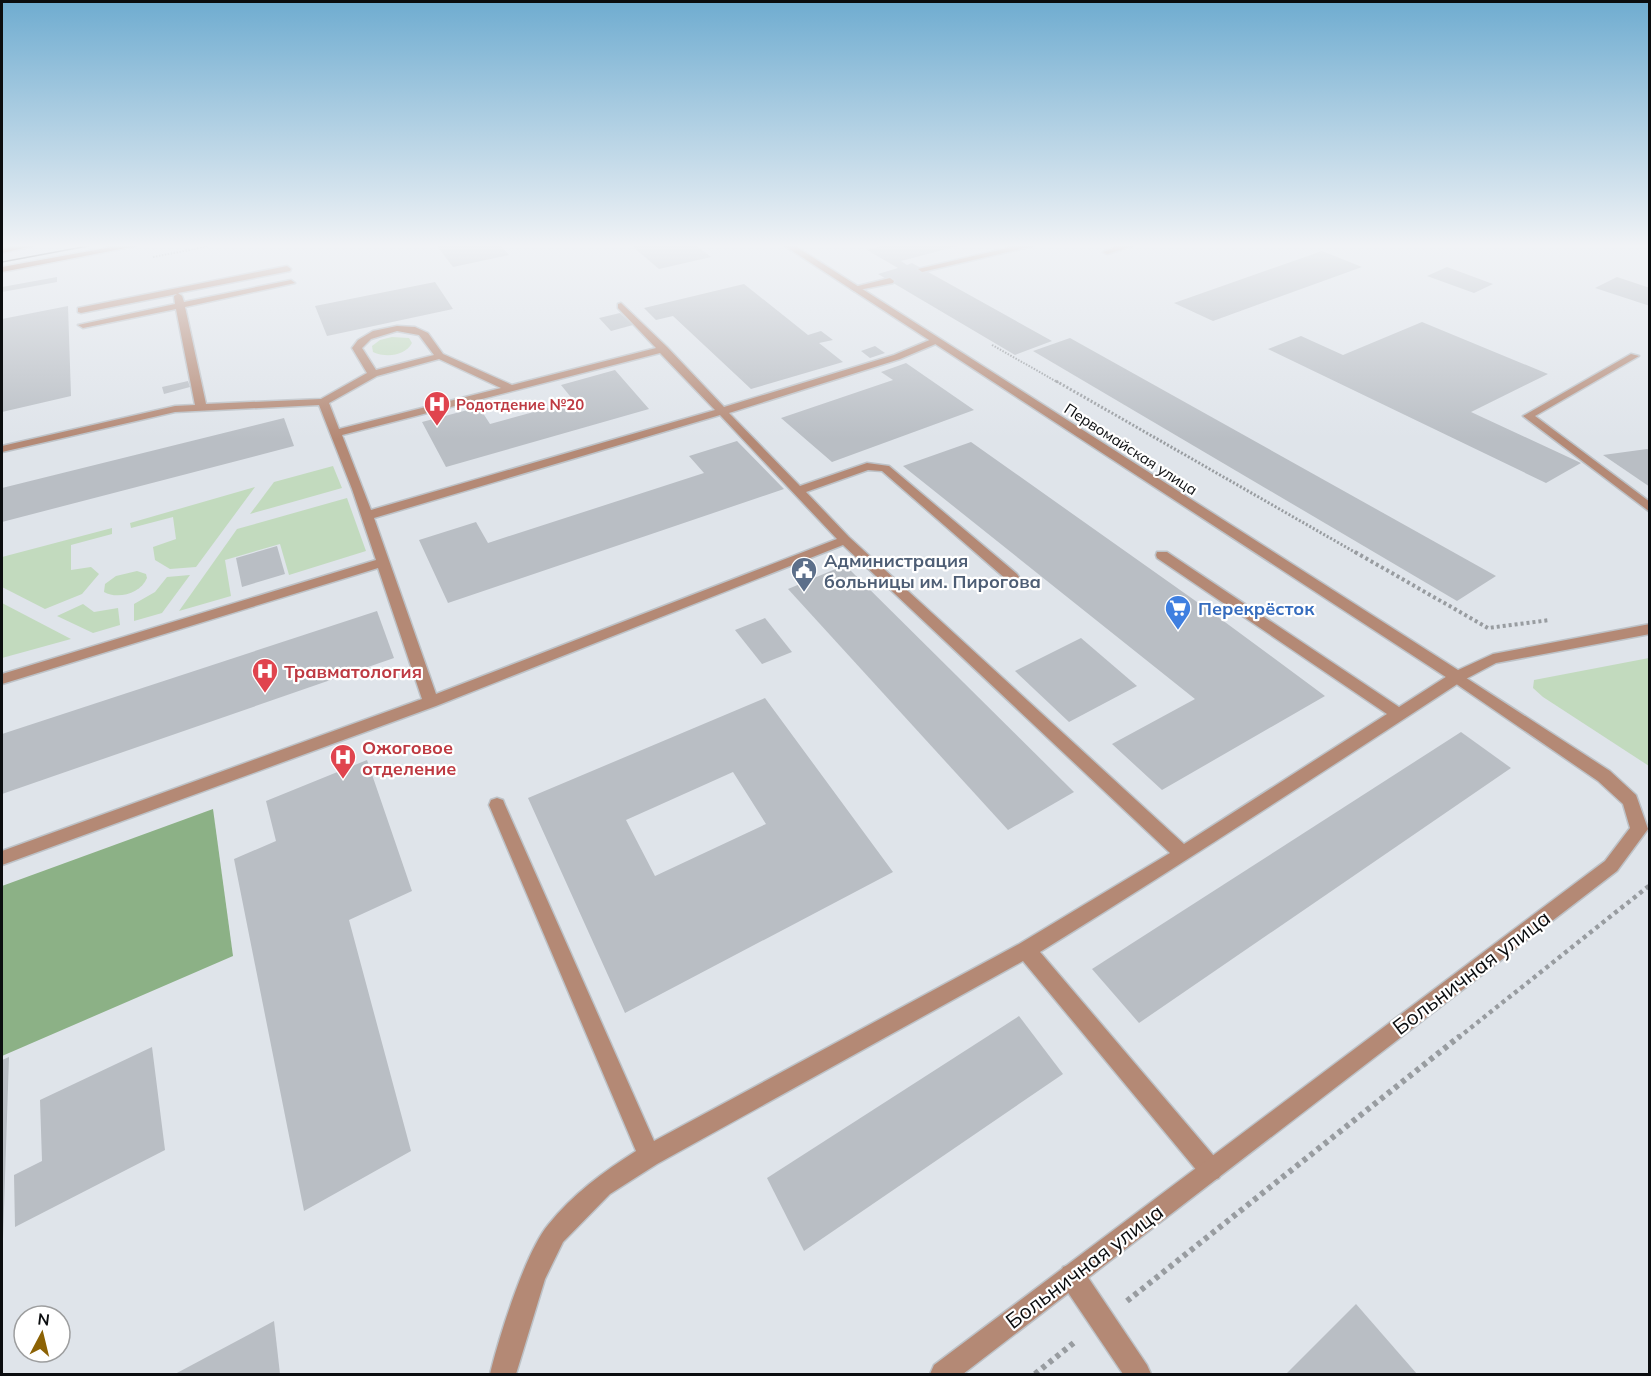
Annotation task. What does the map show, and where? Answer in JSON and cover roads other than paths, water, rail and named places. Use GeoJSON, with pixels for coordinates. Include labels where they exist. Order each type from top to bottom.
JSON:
{"type":"FeatureCollection","features":[{"type":"Feature","properties":{"kind":"street"},"geometry":{"type":"LineString","coordinates":[[83,325],[155,310]]}},
{"type":"Feature","properties":{"kind":"street"},"geometry":{"type":"LineString","coordinates":[[181,310],[201,407]]}},
{"type":"Feature","properties":{"kind":"street"},"geometry":{"type":"LineString","coordinates":[[625,310],[845,540],[1183,854]]}},
{"type":"Feature","properties":{"kind":"street","name":"Первомайская улица"},"geometry":{"type":"LineString","coordinates":[[888,310],[1457,677]]}},
{"type":"Feature","properties":{"kind":"street"},"geometry":{"type":"LineString","coordinates":[[374,374],[357,348],[364,339],[383,331],[416,330],[423,334],[440,356],[511,388]]}},
{"type":"Feature","properties":{"kind":"street"},"geometry":{"type":"LineString","coordinates":[[366,516],[723,411],[897,357],[936,341]]}},
{"type":"Feature","properties":{"kind":"street"},"geometry":{"type":"LineString","coordinates":[[336,433],[664,349]]}},
{"type":"Feature","properties":{"kind":"street"},"geometry":{"type":"LineString","coordinates":[[2,449],[175,409],[323,402],[374,374],[440,356]]}},
{"type":"Feature","properties":{"kind":"street"},"geometry":{"type":"LineString","coordinates":[[1634,356],[1528,416],[1650,508]]}},
{"type":"Feature","properties":{"kind":"street"},"geometry":{"type":"LineString","coordinates":[[323,402],[383,562],[431,702]]}},
{"type":"Feature","properties":{"kind":"street"},"geometry":{"type":"LineString","coordinates":[[798,491],[867,466],[885,468],[1012,577]]}},
{"type":"Feature","properties":{"kind":"street"},"geometry":{"type":"LineString","coordinates":[[2,858],[431,702],[845,540]]}},
{"type":"Feature","properties":{"kind":"street"},"geometry":{"type":"LineString","coordinates":[[1162,555],[1400,715]]}},
{"type":"Feature","properties":{"kind":"street"},"geometry":{"type":"LineString","coordinates":[[2,679],[383,562]]}},
{"type":"Feature","properties":{"kind":"street"},"geometry":{"type":"LineString","coordinates":[[503,1374],[534,1275],[555,1234],[602,1186],[649,1156],[1026,950],[1183,854],[1457,677],[1493,659],[1650,629]]}},
{"type":"Feature","properties":{"kind":"street","name":"Больничная улица"},"geometry":{"type":"LineString","coordinates":[[943,1374],[1611,866],[1639,829],[1630,800],[1604,776],[1457,677]]}},
{"type":"Feature","properties":{"kind":"street"},"geometry":{"type":"LineString","coordinates":[[497,805],[649,1156]]}},
{"type":"Feature","properties":{"kind":"street"},"geometry":{"type":"LineString","coordinates":[[1026,950],[1210,1170]]}},
{"type":"Feature","properties":{"kind":"street"},"geometry":{"type":"LineString","coordinates":[[1072,1276],[1138,1374]]}},
{"type":"Feature","properties":{"kind":"place","name":"Родотдение №20"},"geometry":{"type":"Point","coordinates":[437,427]}},
{"type":"Feature","properties":{"kind":"place","name":"Администрация больницы им. Пирогова"},"geometry":{"type":"Point","coordinates":[804,593]}},
{"type":"Feature","properties":{"kind":"place","name":"Перекрёсток"},"geometry":{"type":"Point","coordinates":[1178,631]}},
{"type":"Feature","properties":{"kind":"place","name":"Травматология"},"geometry":{"type":"Point","coordinates":[265,694]}},
{"type":"Feature","properties":{"kind":"place","name":"Ожоговое отделение"},"geometry":{"type":"Point","coordinates":[343,780]}}]}
